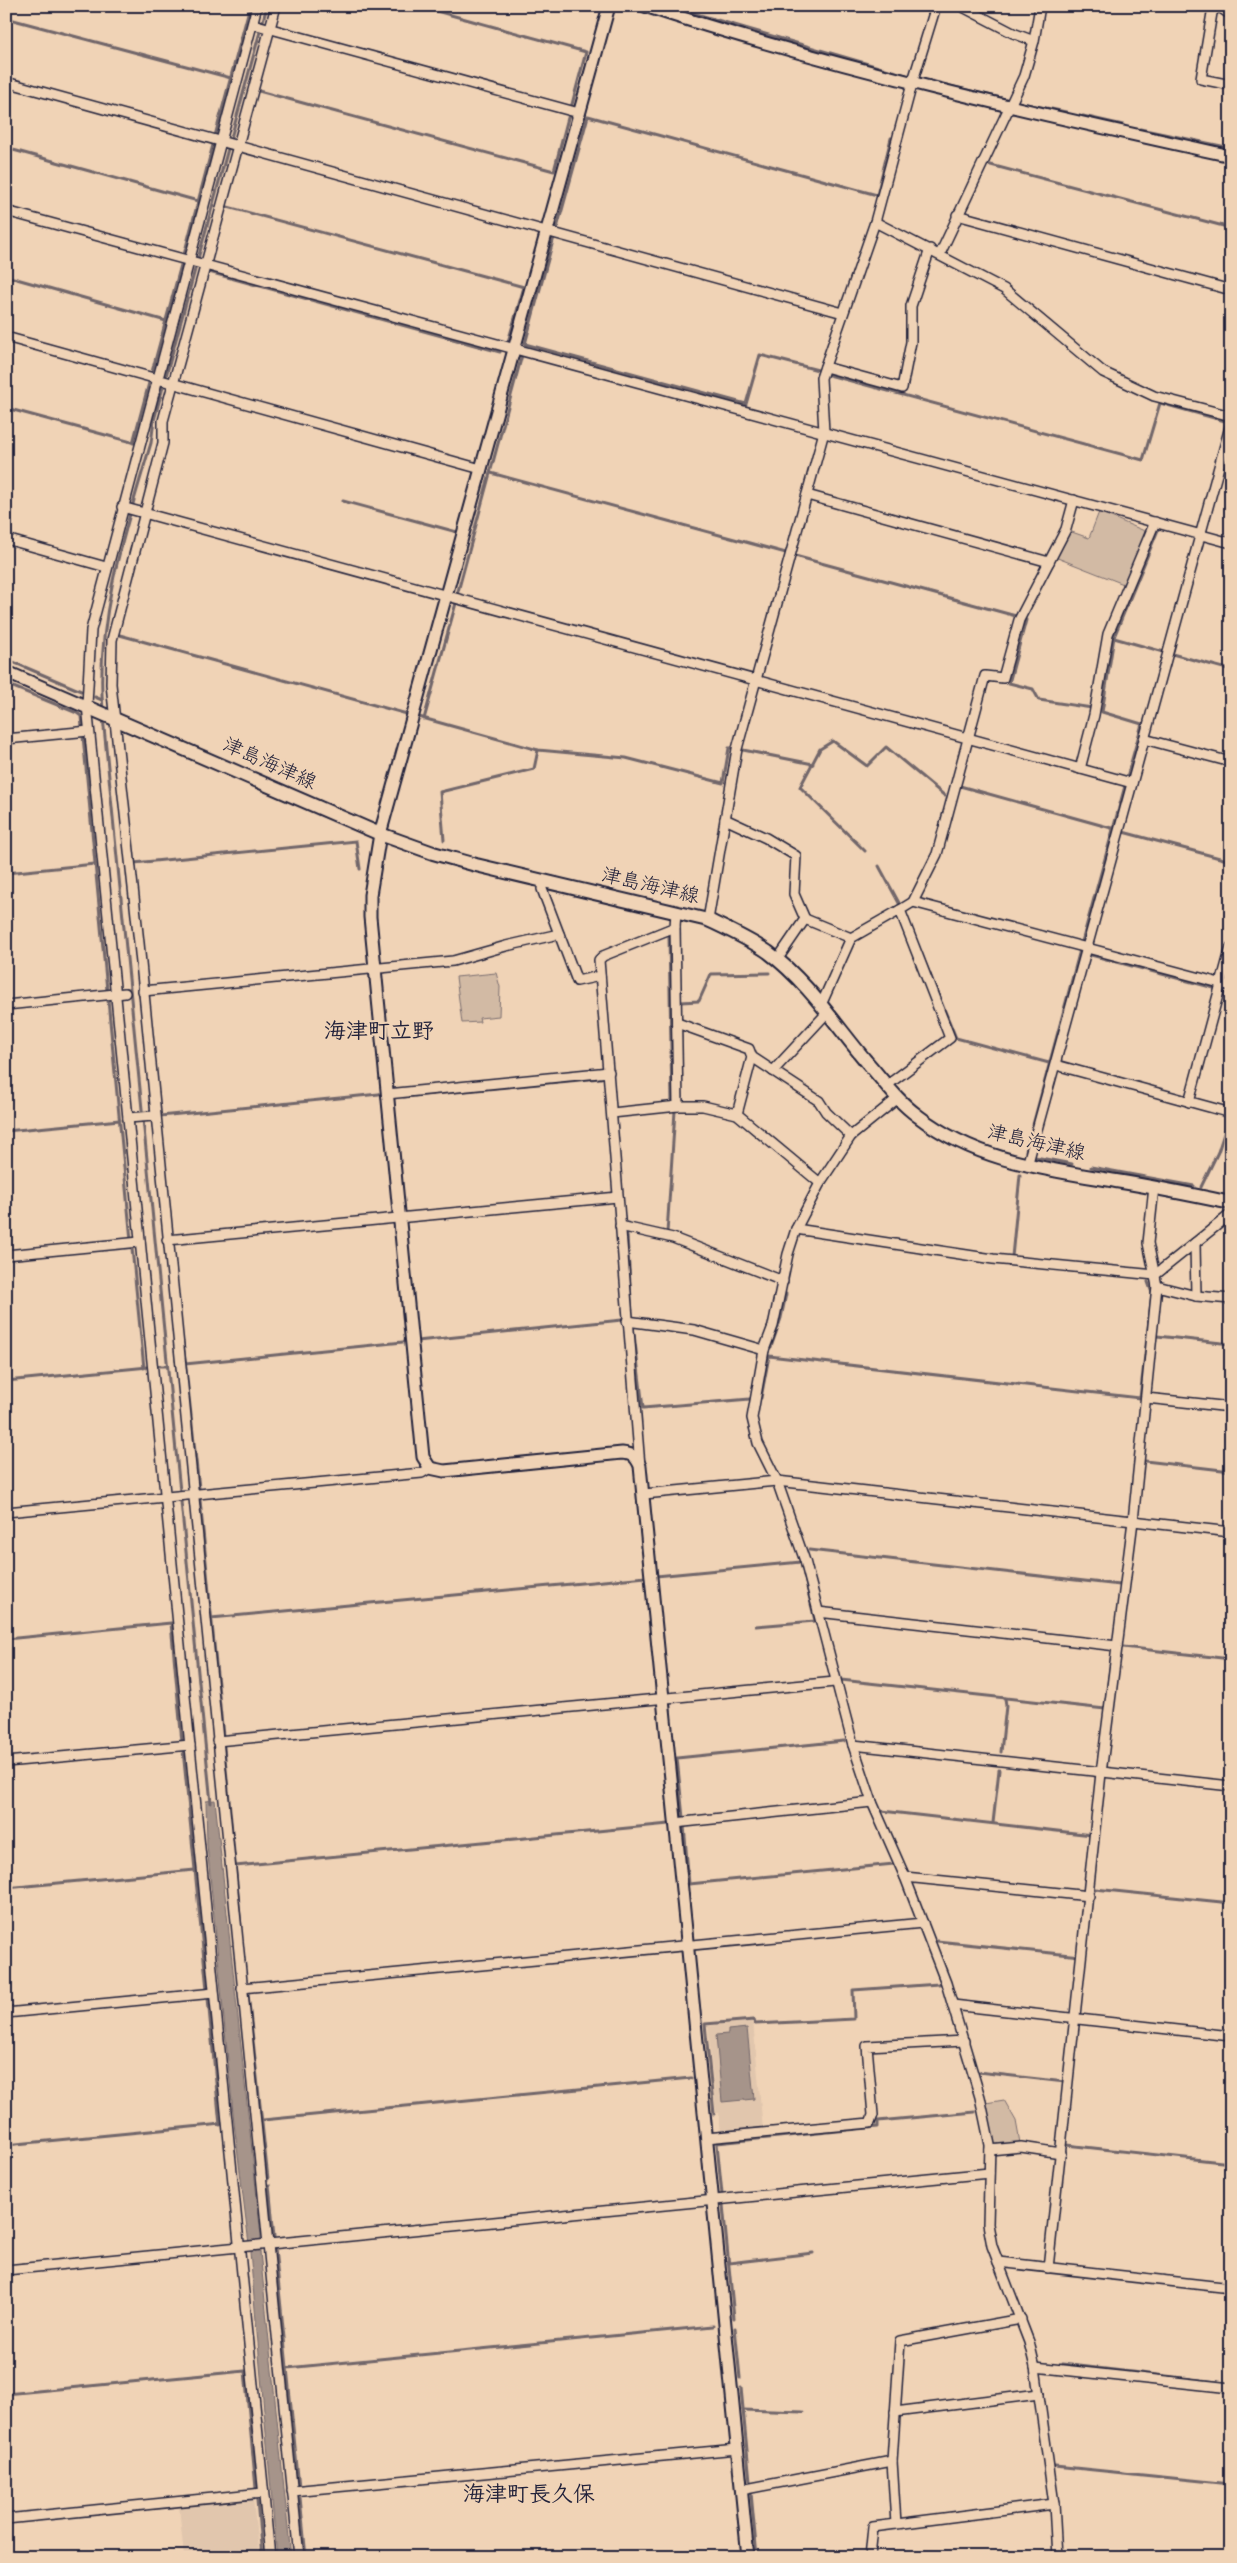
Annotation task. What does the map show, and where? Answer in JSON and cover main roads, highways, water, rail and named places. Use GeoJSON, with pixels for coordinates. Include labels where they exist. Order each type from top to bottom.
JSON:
{"type":"FeatureCollection","features":[{"type":"Feature","properties":{"kind":"main road","name":"津島海津線"},"geometry":{"type":"LineString","coordinates":[[6,672],[87,705],[380,834],[433,853],[708,920],[742,936],[777,960],[824,1009],[886,1086],[898,1098],[943,1134],[994,1157],[1027,1166],[1154,1187],[1231,1203]]}},
{"type":"Feature","properties":{"kind":"waterway"},"geometry":{"type":"LineString","coordinates":[[215,136],[250,6]]}},
{"type":"Feature","properties":{"kind":"waterway"},"geometry":{"type":"LineString","coordinates":[[103,711],[103,643],[114,575],[151,443],[154,420],[267,6]]}},
{"type":"Feature","properties":{"kind":"waterway"},"geometry":{"type":"LineString","coordinates":[[418,6],[586,52],[571,108]]}},
{"type":"Feature","properties":{"kind":"waterway"},"geometry":{"type":"LineString","coordinates":[[669,6],[906,75]]}},
{"type":"Feature","properties":{"kind":"waterway"},"geometry":{"type":"LineString","coordinates":[[6,18],[231,78]]}},
{"type":"Feature","properties":{"kind":"waterway"},"geometry":{"type":"LineString","coordinates":[[920,79],[1005,99]]}},
{"type":"Feature","properties":{"kind":"waterway"},"geometry":{"type":"LineString","coordinates":[[255,90],[554,171],[569,114]]}},
{"type":"Feature","properties":{"kind":"waterway"},"geometry":{"type":"LineString","coordinates":[[1021,103],[1066,112]]}},
{"type":"Feature","properties":{"kind":"waterway"},"geometry":{"type":"LineString","coordinates":[[557,228],[588,116],[877,195],[891,138]]}},
{"type":"Feature","properties":{"kind":"waterway"},"geometry":{"type":"LineString","coordinates":[[1083,116],[1123,125]]}},
{"type":"Feature","properties":{"kind":"waterway"},"geometry":{"type":"LineString","coordinates":[[1140,129],[1231,148]]}},
{"type":"Feature","properties":{"kind":"waterway"},"geometry":{"type":"LineString","coordinates":[[184,255],[213,145]]}},
{"type":"Feature","properties":{"kind":"waterway"},"geometry":{"type":"LineString","coordinates":[[6,148],[198,201]]}},
{"type":"Feature","properties":{"kind":"waterway"},"geometry":{"type":"LineString","coordinates":[[987,164],[1231,228]]}},
{"type":"Feature","properties":{"kind":"waterway"},"geometry":{"type":"LineString","coordinates":[[224,206],[524,287],[508,342]]}},
{"type":"Feature","properties":{"kind":"waterway"},"geometry":{"type":"LineString","coordinates":[[554,237],[525,344],[746,404],[760,355],[818,370]]}},
{"type":"Feature","properties":{"kind":"waterway"},"geometry":{"type":"LineString","coordinates":[[152,372],[181,265]]}},
{"type":"Feature","properties":{"kind":"waterway"},"geometry":{"type":"LineString","coordinates":[[209,272],[500,352]]}},
{"type":"Feature","properties":{"kind":"waterway"},"geometry":{"type":"LineString","coordinates":[[6,276],[166,321]]}},
{"type":"Feature","properties":{"kind":"waterway"},"geometry":{"type":"LineString","coordinates":[[457,595],[522,355]]}},
{"type":"Feature","properties":{"kind":"waterway"},"geometry":{"type":"LineString","coordinates":[[829,375],[1143,460],[1160,403],[1225,421]]}},
{"type":"Feature","properties":{"kind":"waterway"},"geometry":{"type":"LineString","coordinates":[[133,443],[149,383]]}},
{"type":"Feature","properties":{"kind":"waterway"},"geometry":{"type":"LineString","coordinates":[[6,408],[135,443]]}},
{"type":"Feature","properties":{"kind":"waterway"},"geometry":{"type":"LineString","coordinates":[[491,473],[786,553]]}},
{"type":"Feature","properties":{"kind":"waterway"},"geometry":{"type":"LineString","coordinates":[[343,501],[457,532]]}},
{"type":"Feature","properties":{"kind":"waterway"},"geometry":{"type":"LineString","coordinates":[[1127,777],[1142,724],[1102,712],[1114,637],[1158,530]]}},
{"type":"Feature","properties":{"kind":"waterway"},"geometry":{"type":"LineString","coordinates":[[795,556],[1016,616]]}},
{"type":"Feature","properties":{"kind":"waterway"},"geometry":{"type":"LineString","coordinates":[[424,719],[456,603]]}},
{"type":"Feature","properties":{"kind":"waterway"},"geometry":{"type":"LineString","coordinates":[[1023,618],[1026,620],[1009,683],[1033,689],[1039,700],[1092,708]]}},
{"type":"Feature","properties":{"kind":"waterway"},"geometry":{"type":"LineString","coordinates":[[116,634],[407,714]]}},
{"type":"Feature","properties":{"kind":"waterway"},"geometry":{"type":"LineString","coordinates":[[1114,638],[1164,652]]}},
{"type":"Feature","properties":{"kind":"waterway"},"geometry":{"type":"LineString","coordinates":[[1172,654],[1231,670]]}},
{"type":"Feature","properties":{"kind":"waterway"},"geometry":{"type":"LineString","coordinates":[[6,659],[81,691]]}},
{"type":"Feature","properties":{"kind":"waterway"},"geometry":{"type":"LineString","coordinates":[[6,684],[77,713],[81,716],[82,727]]}},
{"type":"Feature","properties":{"kind":"waterway"},"geometry":{"type":"LineString","coordinates":[[95,697],[102,700]]}},
{"type":"Feature","properties":{"kind":"waterway"},"geometry":{"type":"LineString","coordinates":[[103,717],[211,1803]]}},
{"type":"Feature","properties":{"kind":"waterway"},"geometry":{"type":"LineString","coordinates":[[419,717],[538,750],[626,758],[723,783],[729,748],[733,748]]}},
{"type":"Feature","properties":{"kind":"waterway"},"geometry":{"type":"LineString","coordinates":[[83,736],[107,990]]}},
{"type":"Feature","properties":{"kind":"waterway"},"geometry":{"type":"LineString","coordinates":[[865,851],[800,787],[820,749],[833,741],[867,766],[886,747],[945,796]]}},
{"type":"Feature","properties":{"kind":"waterway"},"geometry":{"type":"LineString","coordinates":[[444,840],[440,792],[534,769],[538,750]]}},
{"type":"Feature","properties":{"kind":"waterway"},"geometry":{"type":"LineString","coordinates":[[743,750],[813,764]]}},
{"type":"Feature","properties":{"kind":"waterway"},"geometry":{"type":"LineString","coordinates":[[960,786],[1115,829]]}},
{"type":"Feature","properties":{"kind":"waterway"},"geometry":{"type":"LineString","coordinates":[[1082,942],[1125,786]]}},
{"type":"Feature","properties":{"kind":"waterway"},"geometry":{"type":"LineString","coordinates":[[1123,832],[1231,861]]}},
{"type":"Feature","properties":{"kind":"waterway"},"geometry":{"type":"LineString","coordinates":[[135,866],[134,863],[356,841],[360,869]]}},
{"type":"Feature","properties":{"kind":"waterway"},"geometry":{"type":"LineString","coordinates":[[6,873],[95,864]]}},
{"type":"Feature","properties":{"kind":"waterway"},"geometry":{"type":"LineString","coordinates":[[879,866],[899,903]]}},
{"type":"Feature","properties":{"kind":"waterway"},"geometry":{"type":"LineString","coordinates":[[669,936],[672,1103]]}},
{"type":"Feature","properties":{"kind":"waterway"},"geometry":{"type":"LineString","coordinates":[[917,943],[956,1038],[1049,1063]]}},
{"type":"Feature","properties":{"kind":"waterway"},"geometry":{"type":"LineString","coordinates":[[1026,1151],[1080,950]]}},
{"type":"Feature","properties":{"kind":"waterway"},"geometry":{"type":"LineString","coordinates":[[1091,955],[1214,988]]}},
{"type":"Feature","properties":{"kind":"waterway"},"geometry":{"type":"LineString","coordinates":[[681,1002],[699,1001],[711,974],[769,973]]}},
{"type":"Feature","properties":{"kind":"waterway"},"geometry":{"type":"LineString","coordinates":[[108,1000],[131,1240]]}},
{"type":"Feature","properties":{"kind":"waterway"},"geometry":{"type":"LineString","coordinates":[[404,1097],[601,1078]]}},
{"type":"Feature","properties":{"kind":"waterway"},"geometry":{"type":"LineString","coordinates":[[160,1116],[379,1094]]}},
{"type":"Feature","properties":{"kind":"waterway"},"geometry":{"type":"LineString","coordinates":[[667,1233],[675,1111]]}},
{"type":"Feature","properties":{"kind":"waterway"},"geometry":{"type":"LineString","coordinates":[[1201,1187],[1218,1152],[1229,1118]]}},
{"type":"Feature","properties":{"kind":"waterway"},"geometry":{"type":"LineString","coordinates":[[6,1131],[120,1120]]}},
{"type":"Feature","properties":{"kind":"waterway"},"geometry":{"type":"LineString","coordinates":[[1035,1157],[1072,1164]]}},
{"type":"Feature","properties":{"kind":"waterway"},"geometry":{"type":"LineString","coordinates":[[1091,1167],[1194,1186]]}},
{"type":"Feature","properties":{"kind":"waterway"},"geometry":{"type":"LineString","coordinates":[[1012,1257],[1020,1175]]}},
{"type":"Feature","properties":{"kind":"waterway"},"geometry":{"type":"LineString","coordinates":[[627,1235],[632,1316]]}},
{"type":"Feature","properties":{"kind":"waterway"},"geometry":{"type":"LineString","coordinates":[[132,1248],[144,1368]]}},
{"type":"Feature","properties":{"kind":"waterway"},"geometry":{"type":"LineString","coordinates":[[758,1398],[761,1398],[769,1356],[1140,1398],[1152,1293],[1148,1282]]}},
{"type":"Feature","properties":{"kind":"waterway"},"geometry":{"type":"LineString","coordinates":[[771,1347],[781,1318],[786,1294]]}},
{"type":"Feature","properties":{"kind":"waterway"},"geometry":{"type":"LineString","coordinates":[[417,1341],[622,1320]]}},
{"type":"Feature","properties":{"kind":"waterway"},"geometry":{"type":"LineString","coordinates":[[633,1326],[643,1408],[750,1399]]}},
{"type":"Feature","properties":{"kind":"waterway"},"geometry":{"type":"LineString","coordinates":[[1157,1336],[1231,1344]]}},
{"type":"Feature","properties":{"kind":"waterway"},"geometry":{"type":"LineString","coordinates":[[183,1342],[199,1488]]}},
{"type":"Feature","properties":{"kind":"waterway"},"geometry":{"type":"LineString","coordinates":[[185,1364],[403,1342]]}},
{"type":"Feature","properties":{"kind":"waterway"},"geometry":{"type":"LineString","coordinates":[[159,1366],[167,1366]]}},
{"type":"Feature","properties":{"kind":"waterway"},"geometry":{"type":"LineString","coordinates":[[6,1381],[148,1367]]}},
{"type":"Feature","properties":{"kind":"waterway"},"geometry":{"type":"LineString","coordinates":[[1145,1461],[1231,1471]]}},
{"type":"Feature","properties":{"kind":"waterway"},"geometry":{"type":"LineString","coordinates":[[200,1500],[223,1736]]}},
{"type":"Feature","properties":{"kind":"waterway"},"geometry":{"type":"LineString","coordinates":[[809,1550],[1120,1585]]}},
{"type":"Feature","properties":{"kind":"waterway"},"geometry":{"type":"LineString","coordinates":[[656,1576],[801,1562],[815,1621],[756,1626]]}},
{"type":"Feature","properties":{"kind":"waterway"},"geometry":{"type":"LineString","coordinates":[[211,1618],[646,1577]]}},
{"type":"Feature","properties":{"kind":"waterway"},"geometry":{"type":"LineString","coordinates":[[6,1639],[171,1623],[182,1742]]}},
{"type":"Feature","properties":{"kind":"waterway"},"geometry":{"type":"LineString","coordinates":[[1123,1647],[1231,1659]]}},
{"type":"Feature","properties":{"kind":"waterway"},"geometry":{"type":"LineString","coordinates":[[841,1680],[1105,1709],[1112,1653]]}},
{"type":"Feature","properties":{"kind":"waterway"},"geometry":{"type":"LineString","coordinates":[[1001,1752],[1006,1706],[1005,1698]]}},
{"type":"Feature","properties":{"kind":"waterway"},"geometry":{"type":"LineString","coordinates":[[683,1818],[677,1758],[844,1741]]}},
{"type":"Feature","properties":{"kind":"waterway"},"geometry":{"type":"LineString","coordinates":[[224,1747],[241,1926]]}},
{"type":"Feature","properties":{"kind":"waterway"},"geometry":{"type":"LineString","coordinates":[[183,1750],[207,1989]]}},
{"type":"Feature","properties":{"kind":"waterway"},"geometry":{"type":"LineString","coordinates":[[993,1823],[999,1770]]}},
{"type":"Feature","properties":{"kind":"waterway"},"geometry":{"type":"LineString","coordinates":[[882,1811],[1092,1835]]}},
{"type":"Feature","properties":{"kind":"waterway"},"geometry":{"type":"LineString","coordinates":[[235,1866],[669,1824]]}},
{"type":"Feature","properties":{"kind":"waterway"},"geometry":{"type":"LineString","coordinates":[[684,1826],[689,1884],[894,1864]]}},
{"type":"Feature","properties":{"kind":"waterway"},"geometry":{"type":"LineString","coordinates":[[6,1888],[195,1870]]}},
{"type":"Feature","properties":{"kind":"waterway"},"geometry":{"type":"LineString","coordinates":[[1095,1889],[1231,1903]]}},
{"type":"Feature","properties":{"kind":"waterway"},"geometry":{"type":"LineString","coordinates":[[937,1941],[1080,1956]]}},
{"type":"Feature","properties":{"kind":"waterway"},"geometry":{"type":"LineString","coordinates":[[714,2114],[705,2024],[754,2020],[755,2024],[854,2019],[853,1990],[939,1984]]}},
{"type":"Feature","properties":{"kind":"waterway"},"geometry":{"type":"LineString","coordinates":[[248,1994],[268,2179]]}},
{"type":"Feature","properties":{"kind":"waterway"},"geometry":{"type":"LineString","coordinates":[[208,1998],[220,2125]]}},
{"type":"Feature","properties":{"kind":"waterway"},"geometry":{"type":"LineString","coordinates":[[978,2072],[1065,2082],[1065,2084]]}},
{"type":"Feature","properties":{"kind":"waterway"},"geometry":{"type":"LineString","coordinates":[[263,2120],[691,2078]]}},
{"type":"Feature","properties":{"kind":"waterway"},"geometry":{"type":"LineString","coordinates":[[717,2143],[878,2127],[878,2121],[975,2112]]}},
{"type":"Feature","properties":{"kind":"waterway"},"geometry":{"type":"LineString","coordinates":[[6,2145],[222,2124]]}},
{"type":"Feature","properties":{"kind":"waterway"},"geometry":{"type":"LineString","coordinates":[[717,2144],[722,2194]]}},
{"type":"Feature","properties":{"kind":"waterway"},"geometry":{"type":"LineString","coordinates":[[1066,2145],[1231,2163]]}},
{"type":"Feature","properties":{"kind":"waterway"},"geometry":{"type":"LineString","coordinates":[[269,2185],[274,2237]]}},
{"type":"Feature","properties":{"kind":"waterway"},"geometry":{"type":"LineString","coordinates":[[723,2205],[734,2318]]}},
{"type":"Feature","properties":{"kind":"waterway"},"geometry":{"type":"LineString","coordinates":[[275,2249],[299,2487]]}},
{"type":"Feature","properties":{"kind":"waterway"},"geometry":{"type":"LineString","coordinates":[[729,2263],[813,2253]]}},
{"type":"Feature","properties":{"kind":"waterway"},"geometry":{"type":"LineString","coordinates":[[287,2368],[713,2326]]}},
{"type":"Feature","properties":{"kind":"waterway"},"geometry":{"type":"LineString","coordinates":[[735,2328],[740,2378]]}},
{"type":"Feature","properties":{"kind":"waterway"},"geometry":{"type":"LineString","coordinates":[[1062,2364],[1218,2382]]}},
{"type":"Feature","properties":{"kind":"waterway"},"geometry":{"type":"LineString","coordinates":[[6,2394],[245,2371],[256,2488]]}},
{"type":"Feature","properties":{"kind":"waterway"},"geometry":{"type":"LineString","coordinates":[[741,2388],[750,2482]]}},
{"type":"Feature","properties":{"kind":"waterway"},"geometry":{"type":"LineString","coordinates":[[743,2410],[803,2412]]}},
{"type":"Feature","properties":{"kind":"waterway"},"geometry":{"type":"LineString","coordinates":[[1055,2466],[1231,2484]]}},
{"type":"Feature","properties":{"kind":"waterway"},"geometry":{"type":"LineString","coordinates":[[751,2493],[757,2557]]}},
{"type":"Feature","properties":{"kind":"waterway"},"geometry":{"type":"LineString","coordinates":[[300,2498],[306,2557]]}},
{"type":"Feature","properties":{"kind":"waterway"},"geometry":{"type":"LineString","coordinates":[[257,2500],[262,2557]]}},
{"type":"Feature","properties":{"kind":"district","name":"海津町立野"},"geometry":{"type":"Point","coordinates":[379,1033]}},
{"type":"Feature","properties":{"kind":"district","name":"海津町長久保"},"geometry":{"type":"Point","coordinates":[529,2496]}}]}
